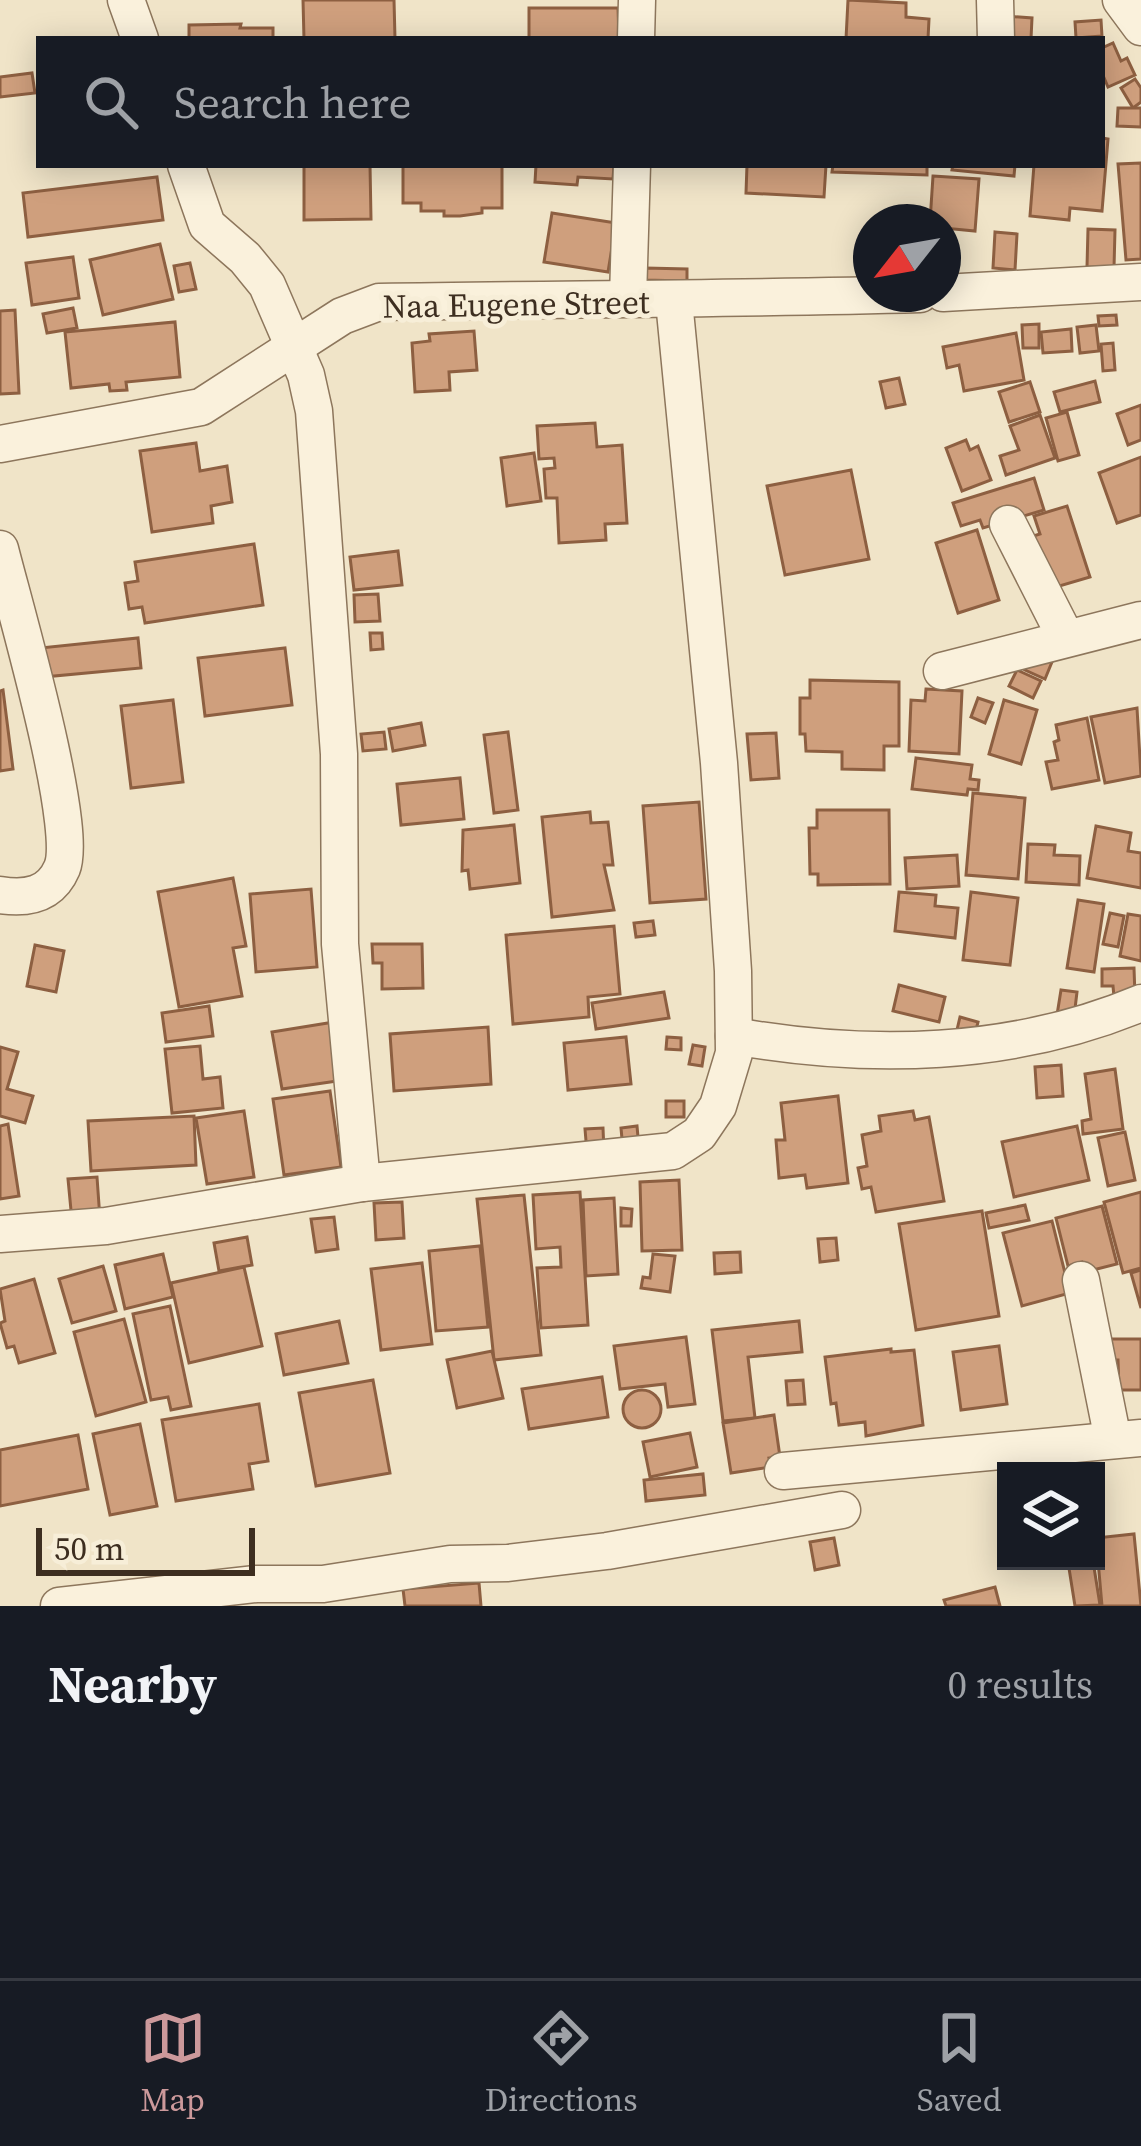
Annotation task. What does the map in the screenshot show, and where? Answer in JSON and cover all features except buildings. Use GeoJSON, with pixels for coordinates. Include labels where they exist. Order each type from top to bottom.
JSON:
{"type":"FeatureCollection","features":[{"type":"Feature","properties":{"kind":"street"},"geometry":{"type":"LineString","coordinates":[[126,0],[139,36]]}},
{"type":"Feature","properties":{"kind":"street"},"geometry":{"type":"LineString","coordinates":[[636,36],[638,0]]}},
{"type":"Feature","properties":{"kind":"street"},"geometry":{"type":"LineString","coordinates":[[995,0],[996,36]]}},
{"type":"Feature","properties":{"kind":"street"},"geometry":{"type":"LineString","coordinates":[[1121,0],[1141,27]]}},
{"type":"Feature","properties":{"kind":"street"},"geometry":{"type":"LineString","coordinates":[[187,168],[207,224],[267,285],[306,375],[314,411],[339,754],[340,944],[362,1183]]}},
{"type":"Feature","properties":{"kind":"street"},"geometry":{"type":"LineString","coordinates":[[628,298],[632,168]]}},
{"type":"Feature","properties":{"kind":"street"},"geometry":{"type":"LineString","coordinates":[[961,292],[1141,282]]}},
{"type":"Feature","properties":{"kind":"street","name":"Naa Eugene Street"},"geometry":{"type":"LineString","coordinates":[[0,443],[201,407],[342,316],[380,302],[853,296]]}},
{"type":"Feature","properties":{"kind":"street"},"geometry":{"type":"LineString","coordinates":[[0,1234],[106,1226],[362,1183],[673,1151],[699,1134],[718,1106],[734,1053],[734,1036],[719,763],[674,301]]}},
{"type":"Feature","properties":{"kind":"street"},"geometry":{"type":"LineString","coordinates":[[1008,524],[1066,638]]}},
{"type":"Feature","properties":{"kind":"street"},"geometry":{"type":"LineString","coordinates":[[0,548],[55,774],[65,849],[62,867],[51,885],[32,898],[0,896]]}},
{"type":"Feature","properties":{"kind":"street"},"geometry":{"type":"LineString","coordinates":[[942,671],[1141,620]]}},
{"type":"Feature","properties":{"kind":"street"},"geometry":{"type":"LineString","coordinates":[[734,1036],[801,1048],[912,1053],[1020,1039],[1141,1003]]}},
{"type":"Feature","properties":{"kind":"street"},"geometry":{"type":"LineString","coordinates":[[783,1471],[1127,1439],[1081,1280]]}},
{"type":"Feature","properties":{"kind":"street"},"geometry":{"type":"LineString","coordinates":[[59,1606],[256,1584],[322,1584],[380,1592],[450,1564],[508,1563],[607,1551],[842,1510]]}}]}
